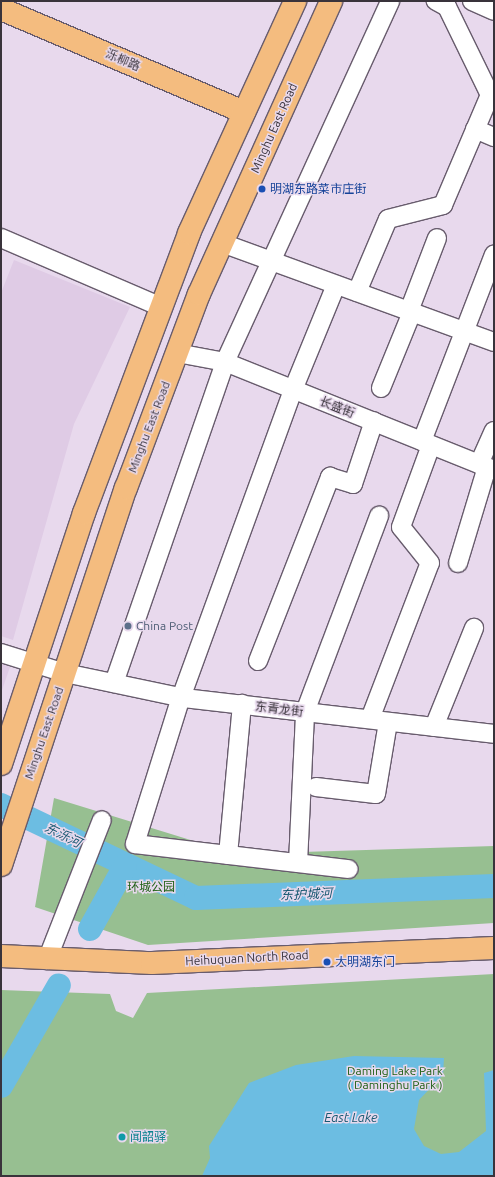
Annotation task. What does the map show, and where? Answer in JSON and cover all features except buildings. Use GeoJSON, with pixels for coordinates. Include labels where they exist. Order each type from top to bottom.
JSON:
{"type":"FeatureCollection","features":[{"type":"Feature","properties":{"kind":"main road"},"geometry":{"type":"LineString","coordinates":[[3,758],[84,513],[189,233],[295,1]]}},
{"type":"Feature","properties":{"kind":"main road","name":"Minghu East Road"},"geometry":{"type":"LineString","coordinates":[[2,863],[33,762],[65,673],[126,488],[177,353],[222,243],[331,1]]}},
{"type":"Feature","properties":{"kind":"main road","name":"泺柳路"},"geometry":{"type":"LineString","coordinates":[[1,9],[244,112]]}},
{"type":"Feature","properties":{"kind":"main road","name":"Heihuquan North Road"},"geometry":{"type":"LineString","coordinates":[[1,956],[47,960],[152,963],[494,948]]}},
{"type":"Feature","properties":{"kind":"street"},"geometry":{"type":"LineString","coordinates":[[114,683],[225,362],[390,1]]}},
{"type":"Feature","properties":{"kind":"street"},"geometry":{"type":"LineString","coordinates":[[472,1],[494,11]]}},
{"type":"Feature","properties":{"kind":"street"},"geometry":{"type":"LineString","coordinates":[[357,292],[388,219],[443,204],[475,129],[492,95],[449,3]]}},
{"type":"Feature","properties":{"kind":"street"},"geometry":{"type":"LineString","coordinates":[[475,129],[494,137]]}},
{"type":"Feature","properties":{"kind":"street"},"geometry":{"type":"LineString","coordinates":[[1,238],[161,307]]}},
{"type":"Feature","properties":{"kind":"street"},"geometry":{"type":"LineString","coordinates":[[381,388],[437,238]]}},
{"type":"Feature","properties":{"kind":"street"},"geometry":{"type":"LineString","coordinates":[[222,243],[494,342]]}},
{"type":"Feature","properties":{"kind":"street"},"geometry":{"type":"LineString","coordinates":[[370,719],[430,563],[401,528],[464,331],[494,254]]}},
{"type":"Feature","properties":{"kind":"street"},"geometry":{"type":"LineString","coordinates":[[336,285],[293,390],[180,697],[135,844],[349,869]]}},
{"type":"Feature","properties":{"kind":"street","name":"长盛街"},"geometry":{"type":"LineString","coordinates":[[177,353],[225,362],[487,467]]}},
{"type":"Feature","properties":{"kind":"street"},"geometry":{"type":"LineString","coordinates":[[258,661],[330,477],[353,484],[374,421]]}},
{"type":"Feature","properties":{"kind":"street"},"geometry":{"type":"LineString","coordinates":[[458,563],[487,467],[494,432]]}},
{"type":"Feature","properties":{"kind":"street"},"geometry":{"type":"LineString","coordinates":[[298,863],[305,712],[379,516]]}},
{"type":"Feature","properties":{"kind":"street"},"geometry":{"type":"LineString","coordinates":[[434,727],[474,628]]}},
{"type":"Feature","properties":{"kind":"street","name":"东青龙街"},"geometry":{"type":"LineString","coordinates":[[1,653],[65,673],[180,697],[494,734]]}},
{"type":"Feature","properties":{"kind":"street"},"geometry":{"type":"LineString","coordinates":[[228,855],[242,704]]}},
{"type":"Feature","properties":{"kind":"street"},"geometry":{"type":"LineString","coordinates":[[316,787],[376,794],[388,722]]}},
{"type":"Feature","properties":{"kind":"street"},"geometry":{"type":"LineString","coordinates":[[47,960],[102,820]]}},
{"type":"Feature","properties":{"kind":"shaded area"},"geometry":{"type":"Polygon","coordinates":[[[14,260],[130,307],[74,424],[13,640],[1,636],[1,293],[14,260]]]}},
{"type":"Feature","properties":{"kind":"shaded area"},"geometry":{"type":"Polygon","coordinates":[[[1,664],[10,667],[1,693],[1,664]]]}},
{"type":"Feature","properties":{"kind":"green space","name":"环城公园"},"geometry":{"type":"Polygon","coordinates":[[[54,798],[236,854],[494,846],[494,923],[148,945],[35,907],[54,798]]]}},
{"type":"Feature","properties":{"kind":"green space","name":"Daming Lake Park ( Daminghu Park )"},"geometry":{"type":"Polygon","coordinates":[[[494,974],[494,1176],[1,1176],[1,990],[110,994],[116,1011],[133,1018],[147,993],[494,974]]]}},
{"type":"Feature","properties":{"kind":"water","name":"East Lake"},"geometry":{"type":"Polygon","coordinates":[[[354,1056],[444,1058],[443,1075],[419,1100],[414,1129],[424,1146],[441,1154],[459,1152],[486,1131],[484,1073],[494,1070],[494,1176],[202,1176],[210,1158],[209,1146],[249,1083],[296,1065],[354,1056]]]}},
{"type":"Feature","properties":{"kind":"waterway","name":"东护城河"},"geometry":{"type":"LineString","coordinates":[[1,805],[196,898],[494,886]]}},
{"type":"Feature","properties":{"kind":"waterway"},"geometry":{"type":"LineString","coordinates":[[90,929],[125,866]]}},
{"type":"Feature","properties":{"kind":"waterway"},"geometry":{"type":"LineString","coordinates":[[1,1086],[59,985]]}},
{"type":"Feature","properties":{"kind":"place","name":"明湖东路菜市庄街"},"geometry":{"type":"Point","coordinates":[262,189]}},
{"type":"Feature","properties":{"kind":"place","name":"China Post"},"geometry":{"type":"Point","coordinates":[128,626]}},
{"type":"Feature","properties":{"kind":"place","name":"大明湖东门"},"geometry":{"type":"Point","coordinates":[327,962]}},
{"type":"Feature","properties":{"kind":"place","name":"闻韶驿"},"geometry":{"type":"Point","coordinates":[122,1137]}},
{"type":"Feature","properties":{"kind":"water label","name":"东泺河"},"geometry":{"type":"Point","coordinates":[63,835]}}]}
